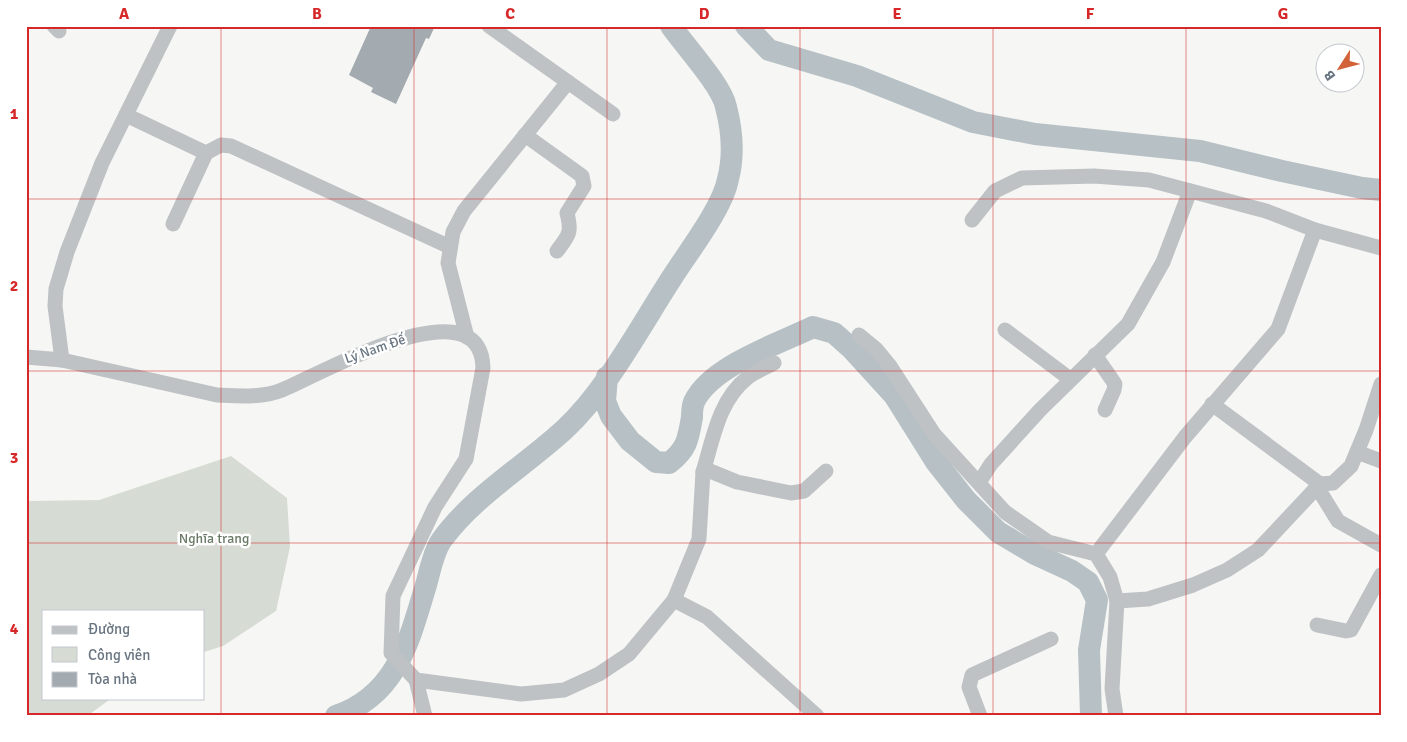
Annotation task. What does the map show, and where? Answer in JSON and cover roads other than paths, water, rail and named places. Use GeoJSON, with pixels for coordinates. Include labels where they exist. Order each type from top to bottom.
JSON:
{"type":"FeatureCollection","features":[{"type":"Feature","properties":{"kind":"street"},"geometry":{"type":"LineString","coordinates":[[62,360],[56,320],[56,289],[67,252],[102,163],[170,26]]}},
{"type":"Feature","properties":{"kind":"street"},"geometry":{"type":"LineString","coordinates":[[489,26],[613,114]]}},
{"type":"Feature","properties":{"kind":"street"},"geometry":{"type":"LineString","coordinates":[[425,716],[416,680],[391,653],[393,596],[435,508],[466,459],[483,368],[483,356],[478,347],[467,337],[448,263],[453,232],[464,211],[568,82]]}},
{"type":"Feature","properties":{"kind":"street"},"geometry":{"type":"LineString","coordinates":[[126,115],[206,153]]}},
{"type":"Feature","properties":{"kind":"street"},"geometry":{"type":"LineString","coordinates":[[526,135],[582,176],[584,181],[584,186],[567,213],[571,228],[569,234],[557,251]]}},
{"type":"Feature","properties":{"kind":"street"},"geometry":{"type":"LineString","coordinates":[[173,224],[206,153],[221,145],[231,146],[450,247]]}},
{"type":"Feature","properties":{"kind":"street"},"geometry":{"type":"LineString","coordinates":[[972,220],[995,191],[1022,178],[1094,176],[1149,180],[1266,211],[1315,230],[1381,248]]}},
{"type":"Feature","properties":{"kind":"street"},"geometry":{"type":"LineString","coordinates":[[980,482],[991,464],[1070,379],[1128,324],[1163,262],[1190,192]]}},
{"type":"Feature","properties":{"kind":"street"},"geometry":{"type":"LineString","coordinates":[[1096,554],[1212,404],[1278,329],[1315,230]]}},
{"type":"Feature","properties":{"kind":"street"},"geometry":{"type":"LineString","coordinates":[[1005,330],[1070,379]]}},
{"type":"Feature","properties":{"kind":"street","name":"Lý Nam Đế"},"geometry":{"type":"LineString","coordinates":[[26,357],[62,360],[217,395],[241,396],[281,390],[329,366],[392,341],[440,331],[467,337]]}},
{"type":"Feature","properties":{"kind":"street"},"geometry":{"type":"LineString","coordinates":[[860,335],[876,349],[890,366],[934,434],[980,482],[1005,512],[1048,542],[1096,554],[1110,577],[1117,601],[1112,689],[1116,716]]}},
{"type":"Feature","properties":{"kind":"street"},"geometry":{"type":"LineString","coordinates":[[1095,355],[1115,384],[1105,410]]}},
{"type":"Feature","properties":{"kind":"street"},"geometry":{"type":"LineString","coordinates":[[416,680],[521,694],[564,690],[599,674],[630,654],[674,600],[699,539],[703,472],[723,407],[733,390],[748,377],[774,363]]}},
{"type":"Feature","properties":{"kind":"street"},"geometry":{"type":"LineString","coordinates":[[1117,601],[1148,599],[1193,585],[1227,570],[1258,550],[1318,486],[1333,483],[1350,466],[1366,430],[1381,384]]}},
{"type":"Feature","properties":{"kind":"street"},"geometry":{"type":"LineString","coordinates":[[1212,404],[1318,486],[1338,520],[1381,545]]}},
{"type":"Feature","properties":{"kind":"street"},"geometry":{"type":"LineString","coordinates":[[1357,452],[1381,461]]}},
{"type":"Feature","properties":{"kind":"street"},"geometry":{"type":"LineString","coordinates":[[703,472],[710,471],[737,482],[791,493],[804,491],[826,471]]}},
{"type":"Feature","properties":{"kind":"street"},"geometry":{"type":"LineString","coordinates":[[1317,625],[1346,631],[1352,630],[1381,574]]}},
{"type":"Feature","properties":{"kind":"street"},"geometry":{"type":"LineString","coordinates":[[674,600],[707,616],[817,716]]}},
{"type":"Feature","properties":{"kind":"street"},"geometry":{"type":"LineString","coordinates":[[980,716],[969,686],[972,675],[1051,639]]}},
{"type":"Feature","properties":{"kind":"waterway"},"geometry":{"type":"LineString","coordinates":[[336,716],[357,707],[373,695],[398,664],[413,626],[434,557],[441,541],[468,510],[550,443],[595,396],[705,229],[720,202],[728,179],[732,152],[730,125],[726,107],[711,77],[671,26]]}},
{"type":"Feature","properties":{"kind":"waterway"},"geometry":{"type":"LineString","coordinates":[[746,26],[769,50],[857,76],[973,122],[1035,134],[1200,151],[1282,171],[1362,188],[1381,190]]}},
{"type":"Feature","properties":{"kind":"waterway"},"geometry":{"type":"LineString","coordinates":[[607,377],[605,401],[611,416],[630,441],[656,462],[669,463],[680,453],[686,443],[694,402],[715,377],[747,357],[813,327],[834,333],[852,349],[894,395],[936,462],[966,500],[998,532],[1035,554],[1072,571],[1088,582],[1097,600],[1089,650],[1091,716]]}},
{"type":"Feature","properties":{"kind":"park label","name":"Nghĩa trang"},"geometry":{"type":"Point","coordinates":[214,538]}}]}
